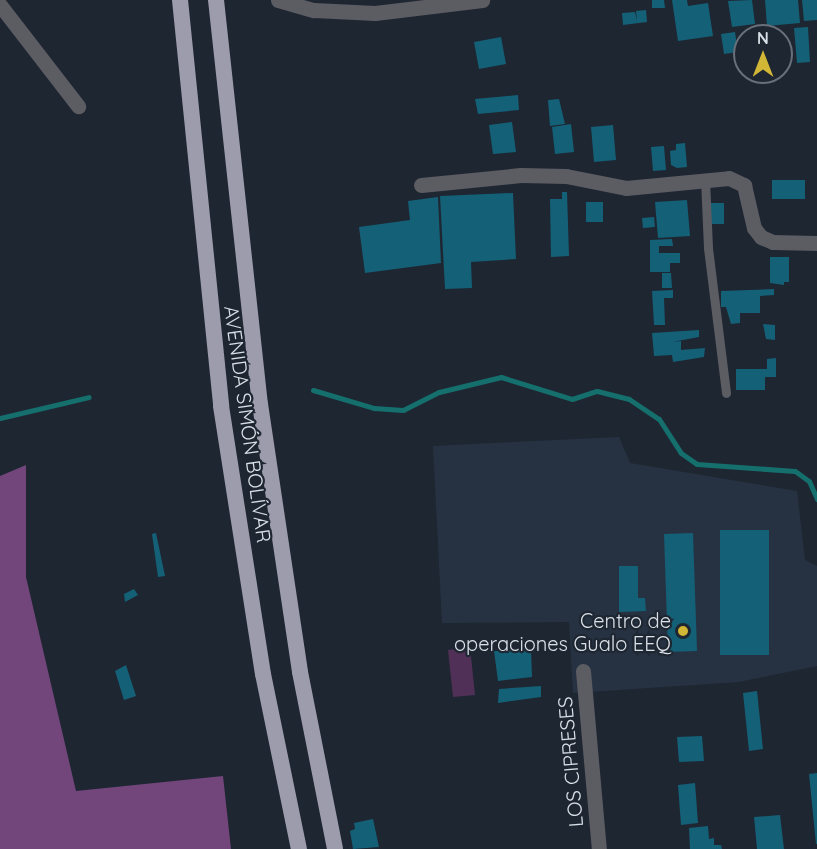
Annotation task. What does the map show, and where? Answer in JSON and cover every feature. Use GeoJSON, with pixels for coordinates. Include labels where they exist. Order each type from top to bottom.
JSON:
{"type":"FeatureCollection","features":[{"type":"Feature","properties":{"kind":"highway","name":"AVENIDA SIMÓN BOLÍVAR"},"geometry":{"type":"LineString","coordinates":[[180,0],[221,406],[263,674],[300,849]]}},
{"type":"Feature","properties":{"kind":"highway","name":"AVENIDA SIMÓN BOLÍVAR"},"geometry":{"type":"LineString","coordinates":[[216,0],[219,45],[260,404],[300,672],[335,849]]}},
{"type":"Feature","properties":{"kind":"street"},"geometry":{"type":"LineString","coordinates":[[278,0],[314,10],[375,13],[482,0]]}},
{"type":"Feature","properties":{"kind":"street"},"geometry":{"type":"LineString","coordinates":[[0,5],[78,106]]}},
{"type":"Feature","properties":{"kind":"street"},"geometry":{"type":"LineString","coordinates":[[421,184],[521,175],[566,176],[626,188],[729,178],[744,185],[754,228],[761,237],[773,242],[817,243]]}},
{"type":"Feature","properties":{"kind":"street","name":"LOS CIPRESES"},"geometry":{"type":"LineString","coordinates":[[583,671],[599,849]]}},
{"type":"Feature","properties":{"kind":"lane"},"geometry":{"type":"LineString","coordinates":[[705,179],[708,248],[726,393]]}},
{"type":"Feature","properties":{"kind":"shaded area"},"geometry":{"type":"Polygon","coordinates":[[[619,437],[630,463],[797,491],[805,560],[817,566],[817,666],[739,682],[573,693],[569,622],[442,623],[433,446],[619,437]]]}},
{"type":"Feature","properties":{"kind":"shaded area"},"geometry":{"type":"Polygon","coordinates":[[[26,465],[26,577],[76,791],[223,776],[231,849],[0,849],[0,476],[26,465]]]}},
{"type":"Feature","properties":{"kind":"shaded area"},"geometry":{"type":"Polygon","coordinates":[[[470,647],[475,695],[453,697],[448,650],[470,647]]]}},
{"type":"Feature","properties":{"kind":"building"},"geometry":{"type":"Polygon","coordinates":[[[652,0],[664,0],[665,8],[652,8],[652,0]]]}},
{"type":"Feature","properties":{"kind":"building"},"geometry":{"type":"Polygon","coordinates":[[[672,0],[687,0],[688,6],[708,3],[713,36],[678,41],[672,0]]]}},
{"type":"Feature","properties":{"kind":"building"},"geometry":{"type":"Polygon","coordinates":[[[752,0],[755,24],[733,24],[732,27],[728,1],[752,0]]]}},
{"type":"Feature","properties":{"kind":"building"},"geometry":{"type":"Polygon","coordinates":[[[765,0],[798,0],[800,23],[767,24],[765,0]]]}},
{"type":"Feature","properties":{"kind":"building"},"geometry":{"type":"Polygon","coordinates":[[[802,0],[817,0],[817,20],[804,21],[802,0]]]}},
{"type":"Feature","properties":{"kind":"building"},"geometry":{"type":"Polygon","coordinates":[[[646,10],[647,22],[623,25],[622,13],[635,12],[637,21],[636,11],[646,10]]]}},
{"type":"Feature","properties":{"kind":"building"},"geometry":{"type":"Polygon","coordinates":[[[808,27],[810,62],[797,63],[794,28],[808,27]]]}},
{"type":"Feature","properties":{"kind":"building"},"geometry":{"type":"Polygon","coordinates":[[[733,32],[733,53],[724,54],[721,34],[733,32]]]}},
{"type":"Feature","properties":{"kind":"building"},"geometry":{"type":"Polygon","coordinates":[[[501,37],[506,64],[479,69],[474,42],[501,37]]]}},
{"type":"Feature","properties":{"kind":"building"},"geometry":{"type":"Polygon","coordinates":[[[518,95],[519,110],[478,114],[475,99],[518,95]]]}},
{"type":"Feature","properties":{"kind":"building"},"geometry":{"type":"Polygon","coordinates":[[[559,99],[565,124],[550,126],[548,100],[559,99]]]}},
{"type":"Feature","properties":{"kind":"building"},"geometry":{"type":"Polygon","coordinates":[[[512,122],[516,152],[493,154],[489,125],[512,122]]]}},
{"type":"Feature","properties":{"kind":"building"},"geometry":{"type":"Polygon","coordinates":[[[571,124],[574,152],[555,154],[552,127],[571,124]]]}},
{"type":"Feature","properties":{"kind":"building"},"geometry":{"type":"Polygon","coordinates":[[[613,125],[616,160],[594,162],[591,127],[613,125]]]}},
{"type":"Feature","properties":{"kind":"building"},"geometry":{"type":"Polygon","coordinates":[[[685,143],[687,167],[677,168],[671,165],[670,151],[676,150],[676,144],[685,143]]]}},
{"type":"Feature","properties":{"kind":"building"},"geometry":{"type":"Polygon","coordinates":[[[664,146],[666,170],[653,171],[651,147],[664,146]]]}},
{"type":"Feature","properties":{"kind":"building"},"geometry":{"type":"Polygon","coordinates":[[[772,180],[805,180],[805,199],[772,199],[772,180]]]}},
{"type":"Feature","properties":{"kind":"building"},"geometry":{"type":"Polygon","coordinates":[[[562,192],[567,192],[569,256],[551,257],[550,199],[562,199],[562,192]]]}},
{"type":"Feature","properties":{"kind":"building"},"geometry":{"type":"Polygon","coordinates":[[[513,193],[516,259],[471,262],[472,288],[445,289],[440,196],[513,193]]]}},
{"type":"Feature","properties":{"kind":"building"},"geometry":{"type":"Polygon","coordinates":[[[438,197],[441,263],[365,273],[359,227],[410,220],[408,201],[438,197]]]}},
{"type":"Feature","properties":{"kind":"building"},"geometry":{"type":"Polygon","coordinates":[[[687,200],[690,236],[658,238],[655,202],[687,200]]]}},
{"type":"Feature","properties":{"kind":"building"},"geometry":{"type":"Polygon","coordinates":[[[586,202],[603,202],[603,222],[586,222],[586,202]]]}},
{"type":"Feature","properties":{"kind":"building"},"geometry":{"type":"Polygon","coordinates":[[[709,203],[724,203],[724,224],[709,224],[709,203]]]}},
{"type":"Feature","properties":{"kind":"building"},"geometry":{"type":"Polygon","coordinates":[[[654,217],[655,227],[643,228],[642,218],[654,217]]]}},
{"type":"Feature","properties":{"kind":"building"},"geometry":{"type":"Polygon","coordinates":[[[672,239],[673,246],[659,246],[659,253],[680,253],[680,263],[670,263],[670,272],[650,272],[650,240],[672,239]]]}},
{"type":"Feature","properties":{"kind":"building"},"geometry":{"type":"Polygon","coordinates":[[[770,257],[789,257],[789,282],[784,282],[784,285],[770,283],[770,257]]]}},
{"type":"Feature","properties":{"kind":"building"},"geometry":{"type":"Polygon","coordinates":[[[662,273],[671,273],[672,288],[662,288],[662,273]]]}},
{"type":"Feature","properties":{"kind":"building"},"geometry":{"type":"Polygon","coordinates":[[[774,289],[774,295],[760,296],[760,313],[740,313],[740,323],[731,324],[726,307],[721,307],[721,291],[774,289]]]}},
{"type":"Feature","properties":{"kind":"building"},"geometry":{"type":"Polygon","coordinates":[[[673,290],[673,298],[664,298],[665,325],[654,325],[652,291],[673,290]]]}},
{"type":"Feature","properties":{"kind":"building"},"geometry":{"type":"Polygon","coordinates":[[[763,324],[775,325],[775,340],[766,339],[763,324]]]}},
{"type":"Feature","properties":{"kind":"building"},"geometry":{"type":"Polygon","coordinates":[[[699,330],[699,337],[672,342],[681,341],[681,350],[705,348],[704,357],[673,362],[672,355],[654,356],[652,333],[699,330]]]}},
{"type":"Feature","properties":{"kind":"building"},"geometry":{"type":"Polygon","coordinates":[[[776,358],[776,377],[765,377],[765,390],[736,390],[736,369],[767,369],[767,359],[776,358]]]}},
{"type":"Feature","properties":{"kind":"building"},"geometry":{"type":"Polygon","coordinates":[[[720,530],[769,530],[769,655],[720,655],[720,530]]]}},
{"type":"Feature","properties":{"kind":"building"},"geometry":{"type":"Polygon","coordinates":[[[156,533],[165,576],[158,577],[152,534],[156,533]]]}},
{"type":"Feature","properties":{"kind":"building"},"geometry":{"type":"Polygon","coordinates":[[[693,533],[697,651],[668,652],[664,534],[693,533]]]}},
{"type":"Feature","properties":{"kind":"building"},"geometry":{"type":"Polygon","coordinates":[[[619,566],[638,566],[638,598],[645,598],[646,611],[619,612],[619,566]]]}},
{"type":"Feature","properties":{"kind":"building"},"geometry":{"type":"Polygon","coordinates":[[[134,589],[138,595],[125,602],[124,594],[134,589]]]}},
{"type":"Feature","properties":{"kind":"building"},"geometry":{"type":"Polygon","coordinates":[[[531,650],[532,677],[498,681],[494,651],[531,650]]]}},
{"type":"Feature","properties":{"kind":"building"},"geometry":{"type":"Polygon","coordinates":[[[126,665],[136,696],[124,700],[115,671],[126,665]]]}},
{"type":"Feature","properties":{"kind":"building"},"geometry":{"type":"Polygon","coordinates":[[[541,686],[541,697],[498,703],[499,689],[541,686]]]}},
{"type":"Feature","properties":{"kind":"building"},"geometry":{"type":"Polygon","coordinates":[[[757,691],[763,749],[749,751],[743,693],[757,691]]]}},
{"type":"Feature","properties":{"kind":"building"},"geometry":{"type":"Polygon","coordinates":[[[702,736],[704,761],[679,762],[677,737],[702,736]]]}},
{"type":"Feature","properties":{"kind":"building"},"geometry":{"type":"Polygon","coordinates":[[[817,773],[817,844],[816,844],[809,774],[817,773]]]}},
{"type":"Feature","properties":{"kind":"building"},"geometry":{"type":"Polygon","coordinates":[[[695,783],[698,823],[681,825],[678,785],[695,783]]]}},
{"type":"Feature","properties":{"kind":"building"},"geometry":{"type":"Polygon","coordinates":[[[780,815],[784,849],[757,849],[754,817],[780,815]]]}},
{"type":"Feature","properties":{"kind":"building"},"geometry":{"type":"Polygon","coordinates":[[[373,819],[379,847],[353,849],[350,831],[355,829],[354,823],[373,819]]]}},
{"type":"Feature","properties":{"kind":"building"},"geometry":{"type":"Polygon","coordinates":[[[708,826],[709,839],[714,838],[714,845],[721,845],[722,849],[690,849],[689,828],[708,826]]]}},
{"type":"Feature","properties":{"kind":"waterway"},"geometry":{"type":"LineString","coordinates":[[313,390],[374,408],[403,410],[439,392],[501,377],[572,399],[597,391],[629,399],[659,419],[681,453],[697,464],[795,471],[809,481],[817,499]]}},
{"type":"Feature","properties":{"kind":"waterway"},"geometry":{"type":"LineString","coordinates":[[0,418],[89,397]]}},
{"type":"Feature","properties":{"kind":"place","name":"Centro de operaciones Gualo EEQ"},"geometry":{"type":"Point","coordinates":[683,631]}}]}
